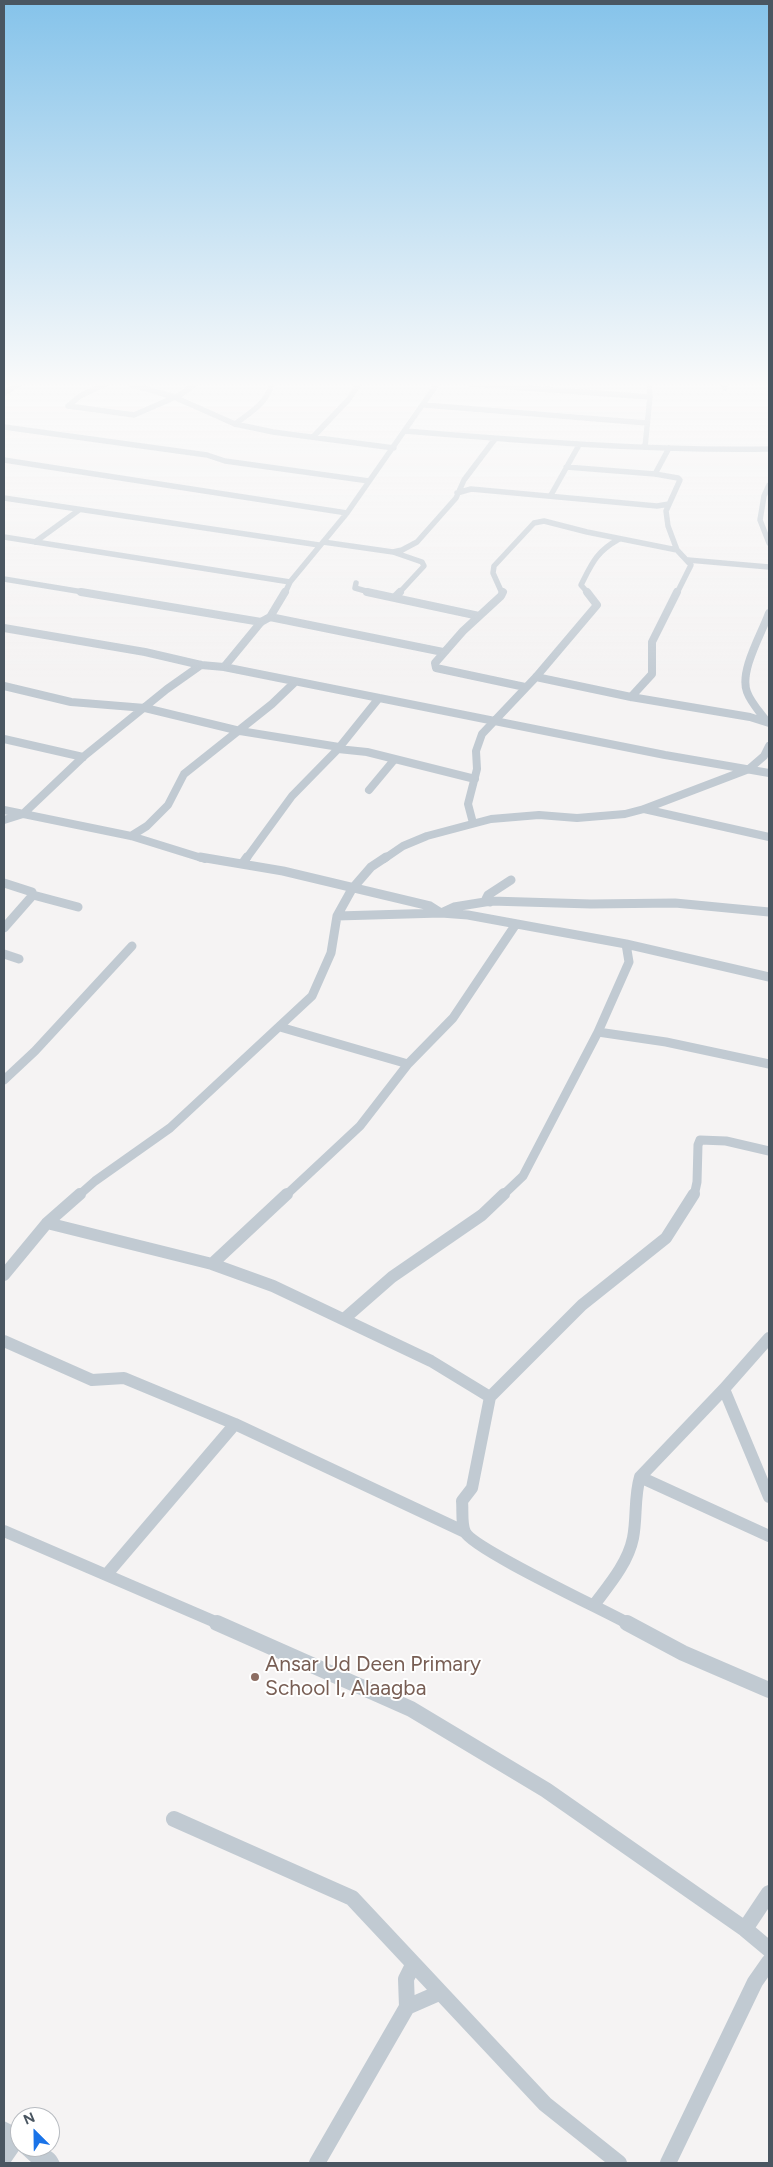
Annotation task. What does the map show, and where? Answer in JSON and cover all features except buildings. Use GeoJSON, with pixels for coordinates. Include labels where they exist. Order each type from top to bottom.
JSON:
{"type":"FeatureCollection","features":[{"type":"Feature","properties":{"kind":"street"},"geometry":{"type":"LineString","coordinates":[[167,485],[347,513]]}},
{"type":"Feature","properties":{"kind":"street"},"geometry":{"type":"LineString","coordinates":[[224,667],[262,622],[270,617],[281,601],[290,582],[347,513],[366,485]]}},
{"type":"Feature","properties":{"kind":"street"},"geometry":{"type":"LineString","coordinates":[[461,485],[471,489]]}},
{"type":"Feature","properties":{"kind":"street"},"geometry":{"type":"LineString","coordinates":[[393,552],[402,550],[417,542],[456,498],[461,485]]}},
{"type":"Feature","properties":{"kind":"street"},"geometry":{"type":"LineString","coordinates":[[551,495],[556,485]]}},
{"type":"Feature","properties":{"kind":"street"},"geometry":{"type":"LineString","coordinates":[[631,697],[652,674],[652,642],[691,569],[688,560],[677,550],[668,526],[668,508],[678,485]]}},
{"type":"Feature","properties":{"kind":"street"},"geometry":{"type":"LineString","coordinates":[[769,485],[764,496],[767,500],[760,520],[769,543]]}},
{"type":"Feature","properties":{"kind":"street"},"geometry":{"type":"LineString","coordinates":[[458,492],[471,489],[551,495],[668,508]]}},
{"type":"Feature","properties":{"kind":"street"},"geometry":{"type":"LineString","coordinates":[[4,498],[321,544],[393,552],[422,562],[424,566],[396,596]]}},
{"type":"Feature","properties":{"kind":"street"},"geometry":{"type":"LineString","coordinates":[[35,542],[80,510]]}},
{"type":"Feature","properties":{"kind":"street"},"geometry":{"type":"LineString","coordinates":[[525,687],[436,668],[435,663],[443,652],[503,592],[493,576],[494,566],[534,523],[544,521],[619,539],[677,550]]}},
{"type":"Feature","properties":{"kind":"street"},"geometry":{"type":"LineString","coordinates":[[4,537],[290,582]]}},
{"type":"Feature","properties":{"kind":"street"},"geometry":{"type":"LineString","coordinates":[[473,823],[468,804],[477,769],[476,751],[482,734],[536,677],[597,605],[581,585],[596,554],[619,539]]}},
{"type":"Feature","properties":{"kind":"street"},"geometry":{"type":"LineString","coordinates":[[688,560],[769,567]]}},
{"type":"Feature","properties":{"kind":"street"},"geometry":{"type":"LineString","coordinates":[[4,579],[262,622]]}},
{"type":"Feature","properties":{"kind":"street"},"geometry":{"type":"LineString","coordinates":[[356,583],[355,588],[358,590],[396,596],[479,616]]}},
{"type":"Feature","properties":{"kind":"street"},"geometry":{"type":"LineString","coordinates":[[769,613],[767,625],[744,681],[746,691],[769,725]]}},
{"type":"Feature","properties":{"kind":"street"},"geometry":{"type":"LineString","coordinates":[[270,617],[443,652]]}},
{"type":"Feature","properties":{"kind":"street"},"geometry":{"type":"LineString","coordinates":[[4,628],[145,652],[201,665],[224,667],[665,755],[769,773]]}},
{"type":"Feature","properties":{"kind":"street"},"geometry":{"type":"LineString","coordinates":[[4,820],[23,814],[83,757],[167,689],[201,665]]}},
{"type":"Feature","properties":{"kind":"street"},"geometry":{"type":"LineString","coordinates":[[536,677],[631,697],[750,717],[769,725]]}},
{"type":"Feature","properties":{"kind":"street"},"geometry":{"type":"LineString","coordinates":[[131,836],[147,826],[168,805],[184,774],[240,731],[295,682]]}},
{"type":"Feature","properties":{"kind":"street"},"geometry":{"type":"LineString","coordinates":[[4,686],[71,702],[145,708],[240,731],[341,746],[475,778]]}},
{"type":"Feature","properties":{"kind":"street"},"geometry":{"type":"LineString","coordinates":[[242,864],[292,796],[341,746],[379,698]]}},
{"type":"Feature","properties":{"kind":"street"},"geometry":{"type":"LineString","coordinates":[[4,739],[83,757]]}},
{"type":"Feature","properties":{"kind":"street"},"geometry":{"type":"LineString","coordinates":[[4,1275],[47,1223],[95,1181],[170,1128],[312,996],[331,953],[337,916],[352,889],[371,867],[403,846],[427,836],[473,823],[515,815],[586,818],[625,814],[644,809],[749,769],[764,756],[769,746]]}},
{"type":"Feature","properties":{"kind":"street"},"geometry":{"type":"LineString","coordinates":[[368,790],[394,760]]}},
{"type":"Feature","properties":{"kind":"street"},"geometry":{"type":"LineString","coordinates":[[644,809],[769,837]]}},
{"type":"Feature","properties":{"kind":"street"},"geometry":{"type":"LineString","coordinates":[[4,810],[131,836],[206,859],[242,864],[430,906],[441,912],[454,907],[491,901],[591,904],[675,902],[769,912]]}},
{"type":"Feature","properties":{"kind":"street"},"geometry":{"type":"LineString","coordinates":[[491,901],[486,899],[488,895],[511,880]]}},
{"type":"Feature","properties":{"kind":"street"},"geometry":{"type":"LineString","coordinates":[[4,883],[25,889],[32,892],[33,895],[78,906]]}},
{"type":"Feature","properties":{"kind":"street"},"geometry":{"type":"LineString","coordinates":[[4,928],[33,895]]}},
{"type":"Feature","properties":{"kind":"street"},"geometry":{"type":"LineString","coordinates":[[468,915],[491,901]]}},
{"type":"Feature","properties":{"kind":"street"},"geometry":{"type":"LineString","coordinates":[[337,916],[441,912],[468,915],[626,944],[769,977]]}},
{"type":"Feature","properties":{"kind":"street"},"geometry":{"type":"LineString","coordinates":[[212,1264],[360,1126],[408,1064],[452,1018],[516,924]]}},
{"type":"Feature","properties":{"kind":"street"},"geometry":{"type":"LineString","coordinates":[[344,1319],[392,1276],[482,1215],[522,1176],[598,1032],[629,962],[626,944]]}},
{"type":"Feature","properties":{"kind":"street"},"geometry":{"type":"LineString","coordinates":[[4,1080],[35,1051],[132,946]]}},
{"type":"Feature","properties":{"kind":"street"},"geometry":{"type":"LineString","coordinates":[[4,954],[19,959]]}},
{"type":"Feature","properties":{"kind":"street"},"geometry":{"type":"LineString","coordinates":[[280,1027],[408,1064]]}},
{"type":"Feature","properties":{"kind":"street"},"geometry":{"type":"LineString","coordinates":[[598,1032],[666,1042],[769,1064]]}},
{"type":"Feature","properties":{"kind":"street"},"geometry":{"type":"LineString","coordinates":[[465,1532],[462,1501],[472,1488],[490,1397],[582,1305],[666,1238],[694,1195],[697,1182],[698,1145],[700,1140],[710,1139],[745,1144],[769,1150]]}},
{"type":"Feature","properties":{"kind":"street"},"geometry":{"type":"LineString","coordinates":[[47,1223],[212,1264],[273,1286],[431,1361],[490,1397]]}},
{"type":"Feature","properties":{"kind":"street"},"geometry":{"type":"LineString","coordinates":[[594,1605],[616,1576],[633,1540],[636,1489],[640,1477],[724,1389],[769,1338]]}},
{"type":"Feature","properties":{"kind":"street"},"geometry":{"type":"LineString","coordinates":[[4,1341],[92,1380],[124,1378],[235,1424],[465,1532],[476,1543],[517,1567],[594,1605],[682,1653],[769,1690]]}},
{"type":"Feature","properties":{"kind":"street"},"geometry":{"type":"LineString","coordinates":[[724,1389],[769,1497]]}},
{"type":"Feature","properties":{"kind":"street"},"geometry":{"type":"LineString","coordinates":[[107,1574],[235,1424]]}},
{"type":"Feature","properties":{"kind":"street"},"geometry":{"type":"LineString","coordinates":[[640,1477],[769,1536]]}},
{"type":"Feature","properties":{"kind":"street"},"geometry":{"type":"LineString","coordinates":[[4,1531],[107,1574],[411,1709],[546,1790],[745,1929],[769,1949]]}},
{"type":"Feature","properties":{"kind":"street"},"geometry":{"type":"LineString","coordinates":[[174,1819],[352,1898],[545,2104],[619,2163]]}},
{"type":"Feature","properties":{"kind":"street"},"geometry":{"type":"LineString","coordinates":[[745,1929],[769,1893]]}},
{"type":"Feature","properties":{"kind":"street"},"geometry":{"type":"LineString","coordinates":[[668,2163],[754,1983],[769,1962]]}},
{"type":"Feature","properties":{"kind":"street"},"geometry":{"type":"LineString","coordinates":[[407,2007],[405,1989],[410,1967],[413,1965]]}},
{"type":"Feature","properties":{"kind":"street"},"geometry":{"type":"LineString","coordinates":[[317,2163],[407,2007],[439,1992]]}},
{"type":"Feature","properties":{"kind":"place","name":"Ansar Ud Deen Primary School I, Alaagba"},"geometry":{"type":"Point","coordinates":[255,1677]}}]}
